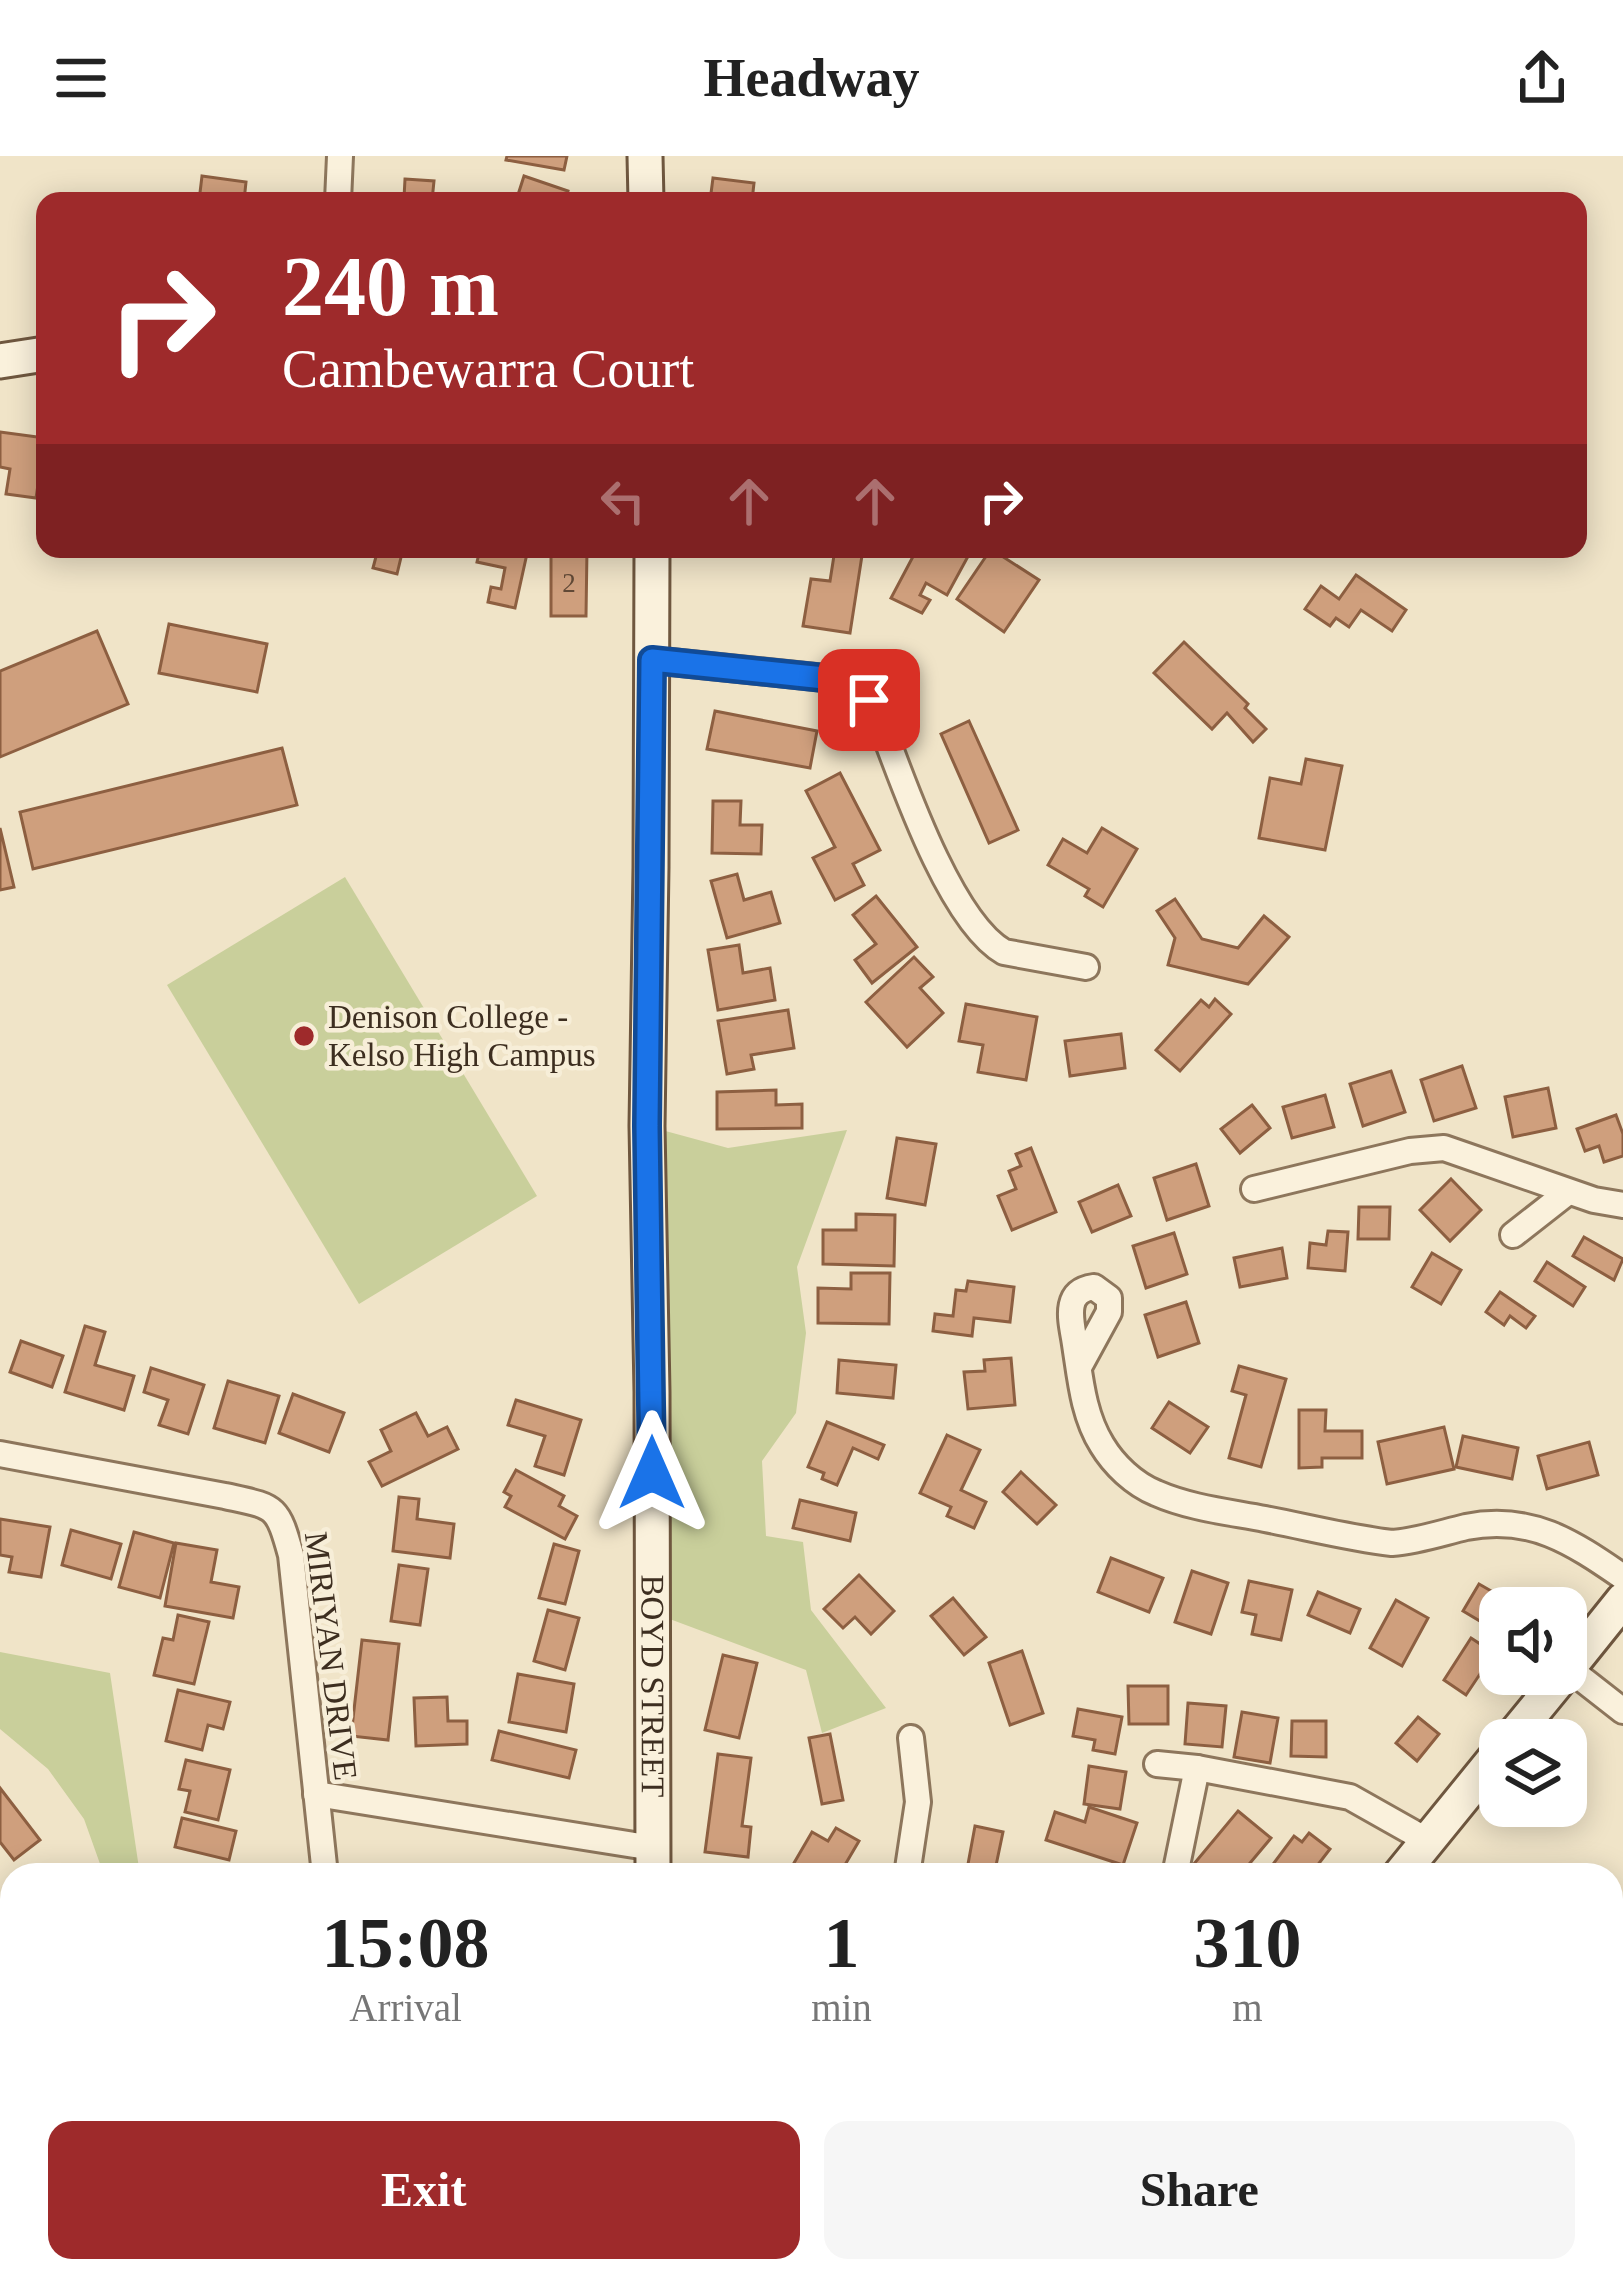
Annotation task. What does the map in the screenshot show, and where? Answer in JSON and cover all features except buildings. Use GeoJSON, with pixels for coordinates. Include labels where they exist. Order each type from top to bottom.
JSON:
{"type":"FeatureCollection","features":[{"type":"Feature","properties":{"kind":"main road"},"geometry":{"type":"LineString","coordinates":[[645,156],[646,192]]}},
{"type":"Feature","properties":{"kind":"main road"},"geometry":{"type":"LineString","coordinates":[[0,361],[36,355]]}},
{"type":"Feature","properties":{"kind":"main road","name":"BOYD STREET"},"geometry":{"type":"LineString","coordinates":[[652,558],[647,1126],[653,1862]]}},
{"type":"Feature","properties":{"kind":"main road"},"geometry":{"type":"LineString","coordinates":[[1587,1645],[1623,1600]]}},
{"type":"Feature","properties":{"kind":"main road"},"geometry":{"type":"LineString","coordinates":[[1527,1719],[1547,1695]]}},
{"type":"Feature","properties":{"kind":"main road"},"geometry":{"type":"LineString","coordinates":[[1410,1863],[1479,1778]]}},
{"type":"Feature","properties":{"kind":"street"},"geometry":{"type":"LineString","coordinates":[[338,192],[340,156]]}},
{"type":"Feature","properties":{"kind":"street"},"geometry":{"type":"LineString","coordinates":[[652,660],[824,678],[856,689],[877,713],[922,830],[975,928],[1004,952],[1086,968]]}},
{"type":"Feature","properties":{"kind":"street"},"geometry":{"type":"LineString","coordinates":[[1254,1189],[1410,1151],[1444,1148],[1568,1192],[1623,1205]]}},
{"type":"Feature","properties":{"kind":"street"},"geometry":{"type":"LineString","coordinates":[[1513,1235],[1568,1192]]}},
{"type":"Feature","properties":{"kind":"street"},"geometry":{"type":"LineString","coordinates":[[1079,1366],[1087,1412],[1103,1447],[1117,1466],[1154,1492],[1202,1506],[1392,1543],[1470,1526],[1520,1524],[1559,1537],[1623,1577]]}},
{"type":"Feature","properties":{"kind":"street","name":"MIRIYAN DRIVE"},"geometry":{"type":"LineString","coordinates":[[0,1454],[241,1499],[278,1515],[291,1555],[325,1863]]}},
{"type":"Feature","properties":{"kind":"street"},"geometry":{"type":"LineString","coordinates":[[1587,1686],[1623,1711]]}},
{"type":"Feature","properties":{"kind":"street"},"geometry":{"type":"LineString","coordinates":[[909,1863],[918,1802],[911,1738]]}},
{"type":"Feature","properties":{"kind":"street"},"geometry":{"type":"LineString","coordinates":[[1157,1764],[1350,1796],[1428,1841]]}},
{"type":"Feature","properties":{"kind":"street"},"geometry":{"type":"LineString","coordinates":[[1177,1863],[1197,1768]]}},
{"type":"Feature","properties":{"kind":"street"},"geometry":{"type":"LineString","coordinates":[[316,1794],[653,1862]]}},
{"type":"Feature","properties":{"kind":"green space"},"geometry":{"type":"Polygon","coordinates":[[[345,877],[537,1196],[359,1304],[167,985],[345,877]]]}},
{"type":"Feature","properties":{"kind":"green space"},"geometry":{"type":"Polygon","coordinates":[[[647,1126],[728,1148],[847,1130],[797,1267],[806,1333],[796,1413],[762,1461],[766,1536],[803,1542],[811,1610],[886,1708],[822,1733],[806,1670],[659,1615],[647,1126]]]}},
{"type":"Feature","properties":{"kind":"green space"},"geometry":{"type":"Polygon","coordinates":[[[0,1652],[110,1673],[138,1863],[100,1863],[84,1819],[48,1769],[0,1729],[0,1652]]]}},
{"type":"Feature","properties":{"kind":"place","name":"Denison College - Kelso High Campus"},"geometry":{"type":"Point","coordinates":[304,1036]}},
{"type":"Feature","properties":{"kind":"route"},"geometry":{"type":"LineString","coordinates":[[652,1473],[647,1126],[652,660],[824,678],[856,689],[869,700]]}}]}
